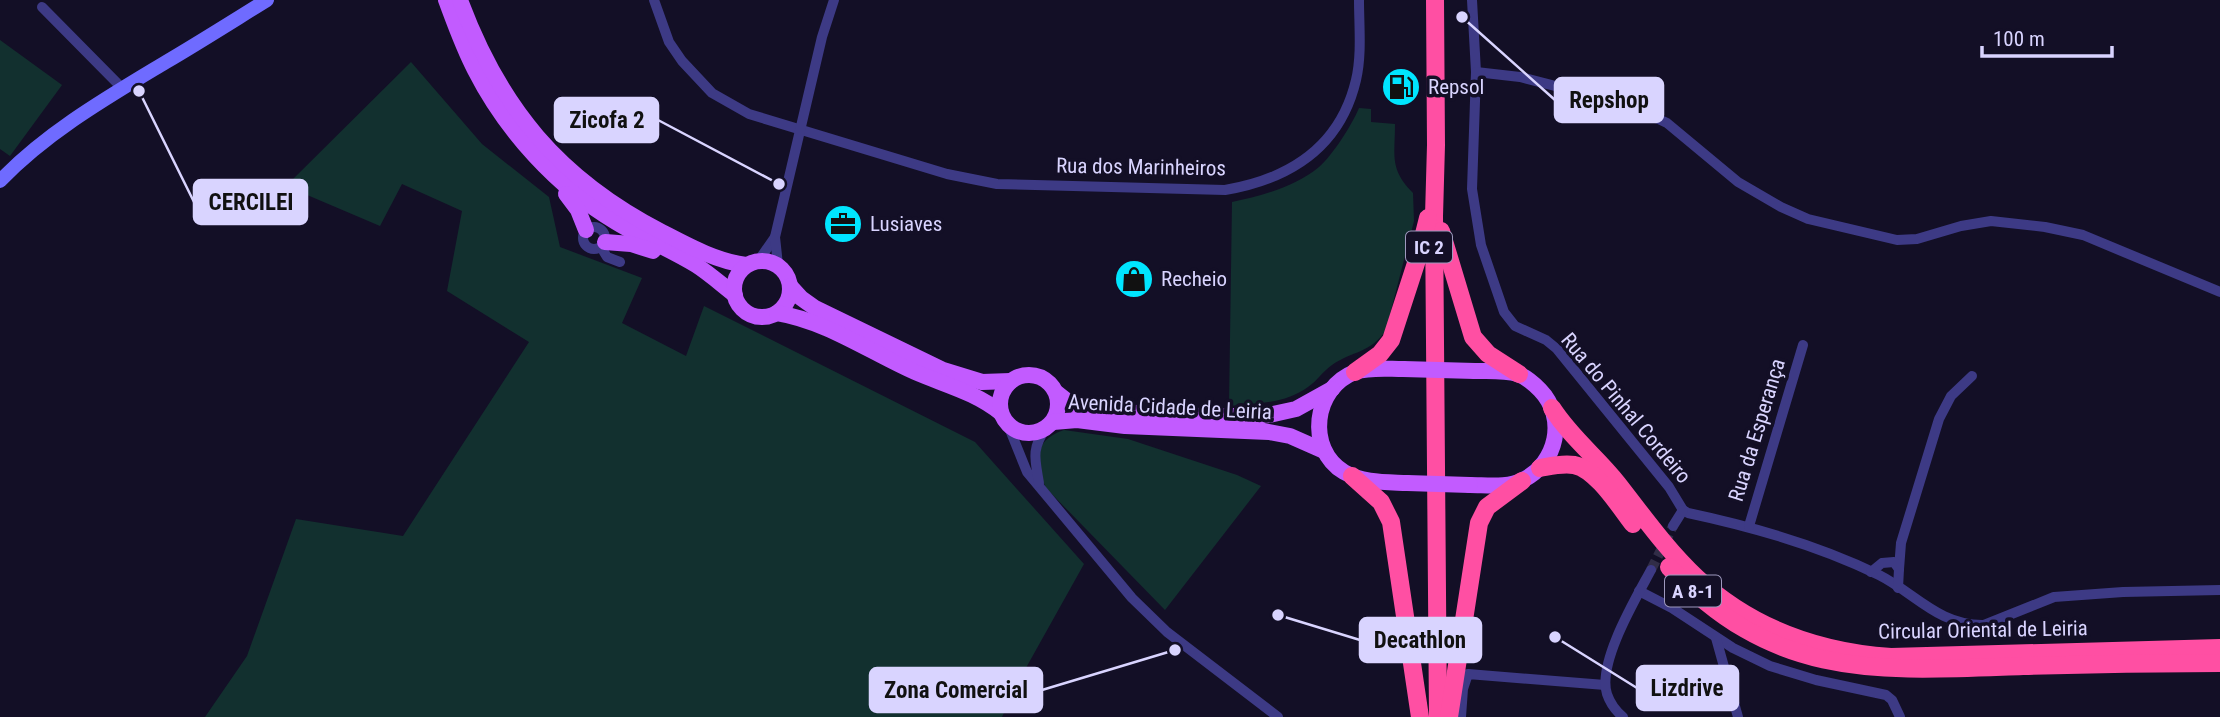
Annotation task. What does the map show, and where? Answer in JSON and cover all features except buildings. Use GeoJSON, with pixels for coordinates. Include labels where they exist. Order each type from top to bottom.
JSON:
{"type":"FeatureCollection","features":[{"type":"Feature","properties":{"kind":"highway","name":"IC 2"},"geometry":{"type":"LineString","coordinates":[[1428,717],[1431,393],[1429,0]]}},
{"type":"Feature","properties":{"kind":"highway","name":"IC 2"},"geometry":{"type":"LineString","coordinates":[[1435,0],[1438,717]]}},
{"type":"Feature","properties":{"kind":"highway"},"geometry":{"type":"LineString","coordinates":[[1435,190],[1442,235],[1470,331],[1477,344],[1488,355],[1519,374]]}},
{"type":"Feature","properties":{"kind":"highway"},"geometry":{"type":"LineString","coordinates":[[1355,372],[1380,354],[1391,340],[1429,214]]}},
{"type":"Feature","properties":{"kind":"highway","name":"Circular Oriental de Leiria"},"geometry":{"type":"LineString","coordinates":[[1552,408],[1570,434],[1616,482],[1657,535],[1697,578],[1736,609],[1758,622],[1806,642],[1852,653],[1891,657],[2220,648]]}},
{"type":"Feature","properties":{"kind":"highway","name":"Circular Oriental de Leiria"},"geometry":{"type":"LineString","coordinates":[[1540,468],[1573,465],[1589,472],[1668,566],[1704,600],[1758,636],[1821,660],[1891,669],[2220,663]]}},
{"type":"Feature","properties":{"kind":"highway"},"geometry":{"type":"LineString","coordinates":[[1352,476],[1381,502],[1393,530],[1420,717]]}},
{"type":"Feature","properties":{"kind":"highway"},"geometry":{"type":"LineString","coordinates":[[1449,717],[1479,523],[1487,507],[1522,481]]}},
{"type":"Feature","properties":{"kind":"main road"},"geometry":{"type":"LineString","coordinates":[[0,181],[48,138],[122,88],[267,0]]}},
{"type":"Feature","properties":{"kind":"main road"},"geometry":{"type":"LineString","coordinates":[[446,0],[481,82],[504,116],[578,210],[586,230]]}},
{"type":"Feature","properties":{"kind":"main road"},"geometry":{"type":"LineString","coordinates":[[460,0],[483,56],[504,93],[523,120],[568,169],[604,198],[639,220],[699,250],[732,263],[769,261],[778,265],[787,274],[790,286],[789,298],[777,313]]}},
{"type":"Feature","properties":{"kind":"main road"},"geometry":{"type":"LineString","coordinates":[[541,161],[608,218],[686,259],[735,295]]}},
{"type":"Feature","properties":{"kind":"main road"},"geometry":{"type":"LineString","coordinates":[[603,245],[631,244],[686,259]]}},
{"type":"Feature","properties":{"kind":"main road"},"geometry":{"type":"LineString","coordinates":[[753,263],[737,275],[735,281],[738,303],[752,315],[761,317],[777,313],[806,320],[914,372],[972,393],[1026,433],[1035,433],[1049,425],[1059,405],[1057,393],[1049,382],[1037,375],[1023,375],[1010,381],[995,383],[982,382],[921,360],[815,308],[790,286]]}},
{"type":"Feature","properties":{"kind":"main road"},"geometry":{"type":"LineString","coordinates":[[1352,476],[1371,482],[1502,485],[1522,481],[1540,468],[1550,454],[1555,437],[1552,408],[1542,392],[1519,374],[1403,369],[1355,372]]}},
{"type":"Feature","properties":{"kind":"main road","name":"Avenida Cidade de Leiria"},"geometry":{"type":"LineString","coordinates":[[1057,393],[1070,404],[1117,412],[1265,416],[1296,410],[1355,372]]}},
{"type":"Feature","properties":{"kind":"main road"},"geometry":{"type":"LineString","coordinates":[[1005,419],[1001,396],[1010,381]]}},
{"type":"Feature","properties":{"kind":"main road"},"geometry":{"type":"LineString","coordinates":[[1324,451],[1319,437],[1320,413],[1332,389]]}},
{"type":"Feature","properties":{"kind":"main road","name":"Avenida Cidade de Leiria"},"geometry":{"type":"LineString","coordinates":[[1049,425],[1077,420],[1125,426],[1269,432],[1290,436],[1324,451],[1336,467],[1352,476]]}},
{"type":"Feature","properties":{"kind":"street","name":"Rua dos Marinheiros"},"geometry":{"type":"LineString","coordinates":[[654,0],[669,42],[688,69],[712,93],[749,114],[947,174],[997,184],[1225,190],[1248,186],[1290,169],[1318,150],[1330,136],[1348,104],[1356,81],[1359,0]]}},
{"type":"Feature","properties":{"kind":"street"},"geometry":{"type":"LineString","coordinates":[[778,265],[775,237],[822,37],[834,0]]}},
{"type":"Feature","properties":{"kind":"street","name":"Rua do Pinhal Cordeiro"},"geometry":{"type":"LineString","coordinates":[[1472,0],[1476,72],[1472,189],[1481,245],[1504,312],[1515,326],[1546,340],[1557,349],[1670,487],[1683,510],[1749,526],[1815,548],[1871,572],[1919,603],[1959,623],[1984,625],[2054,597],[2220,590]]}},
{"type":"Feature","properties":{"kind":"street"},"geometry":{"type":"LineString","coordinates":[[42,8],[122,88]]}},
{"type":"Feature","properties":{"kind":"street"},"geometry":{"type":"LineString","coordinates":[[1476,72],[1520,77],[1609,100],[1650,115],[1667,123],[1738,182],[1808,219],[1897,240],[1917,239],[1961,226],[1991,221],[2045,228],[2083,235],[2220,292]]}},
{"type":"Feature","properties":{"kind":"street"},"geometry":{"type":"LineString","coordinates":[[603,245],[594,250],[584,244],[586,230],[593,227],[600,229],[605,235],[603,245],[607,257],[620,262]]}},
{"type":"Feature","properties":{"kind":"street"},"geometry":{"type":"LineString","coordinates":[[753,263],[775,237]]}},
{"type":"Feature","properties":{"kind":"street","name":"Rua da Esperança"},"geometry":{"type":"LineString","coordinates":[[1749,526],[1803,345]]}},
{"type":"Feature","properties":{"kind":"street"},"geometry":{"type":"LineString","coordinates":[[1898,588],[1901,543],[1939,419],[1951,396],[1972,376]]}},
{"type":"Feature","properties":{"kind":"street"},"geometry":{"type":"LineString","coordinates":[[1005,419],[1027,472],[1132,598],[1167,632],[1278,717]]}},
{"type":"Feature","properties":{"kind":"street"},"geometry":{"type":"LineString","coordinates":[[1040,487],[1034,450],[1039,437],[1049,425]]}},
{"type":"Feature","properties":{"kind":"street"},"geometry":{"type":"LineString","coordinates":[[1673,526],[1683,510]]}},
{"type":"Feature","properties":{"kind":"street"},"geometry":{"type":"LineString","coordinates":[[1871,572],[1885,562],[1901,543]]}},
{"type":"Feature","properties":{"kind":"street"},"geometry":{"type":"LineString","coordinates":[[1885,562],[1894,562],[1899,569]]}},
{"type":"Feature","properties":{"kind":"street"},"geometry":{"type":"LineString","coordinates":[[1623,717],[1611,702],[1605,676],[1617,635],[1651,570]]}},
{"type":"Feature","properties":{"kind":"street"},"geometry":{"type":"LineString","coordinates":[[1639,591],[1743,653],[1785,672],[1886,695],[1892,700],[1900,717]]}},
{"type":"Feature","properties":{"kind":"street"},"geometry":{"type":"LineString","coordinates":[[1716,638],[1738,717]]}},
{"type":"Feature","properties":{"kind":"street"},"geometry":{"type":"LineString","coordinates":[[1461,717],[1463,689],[1468,674],[1605,685]]}},
{"type":"Feature","properties":{"kind":"green space"},"geometry":{"type":"Polygon","coordinates":[[[0,40],[62,85],[10,156],[0,149],[0,40]]]}},
{"type":"Feature","properties":{"kind":"green space"},"geometry":{"type":"Polygon","coordinates":[[[411,62],[482,144],[549,197],[560,247],[642,278],[622,323],[686,356],[704,306],[975,442],[1084,564],[1022,675],[1002,717],[205,717],[247,656],[296,519],[403,536],[529,342],[447,291],[462,211],[402,184],[380,226],[286,186],[411,62]]]}},
{"type":"Feature","properties":{"kind":"green space"},"geometry":{"type":"Polygon","coordinates":[[[1359,108],[1371,109],[1371,122],[1395,124],[1395,162],[1400,177],[1413,193],[1414,221],[1386,330],[1374,343],[1339,360],[1299,393],[1270,402],[1229,406],[1232,202],[1277,190],[1310,174],[1336,148],[1359,108]]]}},
{"type":"Feature","properties":{"kind":"green space"},"geometry":{"type":"Polygon","coordinates":[[[1064,430],[1128,439],[1237,475],[1261,486],[1165,610],[1046,488],[1039,470],[1039,453],[1046,440],[1064,430]]]}},
{"type":"Feature","properties":{"kind":"tunnel"},"geometry":{"type":"LineString","coordinates":[[1651,570],[1673,526]]}},
{"type":"Feature","properties":{"kind":"place","name":"Repshop"},"geometry":{"type":"Point","coordinates":[1462,17]}},
{"type":"Feature","properties":{"kind":"place","name":"Repsol"},"geometry":{"type":"Point","coordinates":[1401,87]}},
{"type":"Feature","properties":{"kind":"place","name":"CERCILEI"},"geometry":{"type":"Point","coordinates":[139,91]}},
{"type":"Feature","properties":{"kind":"place","name":"Zicofa 2"},"geometry":{"type":"Point","coordinates":[779,184]}},
{"type":"Feature","properties":{"kind":"place","name":"Lusiaves"},"geometry":{"type":"Point","coordinates":[843,224]}},
{"type":"Feature","properties":{"kind":"place","name":"Recheio"},"geometry":{"type":"Point","coordinates":[1134,279]}},
{"type":"Feature","properties":{"kind":"place","name":"Decathlon"},"geometry":{"type":"Point","coordinates":[1278,615]}},
{"type":"Feature","properties":{"kind":"place","name":"Lizdrive"},"geometry":{"type":"Point","coordinates":[1555,637]}},
{"type":"Feature","properties":{"kind":"place","name":"Zona Comercial"},"geometry":{"type":"Point","coordinates":[1175,650]}}]}
